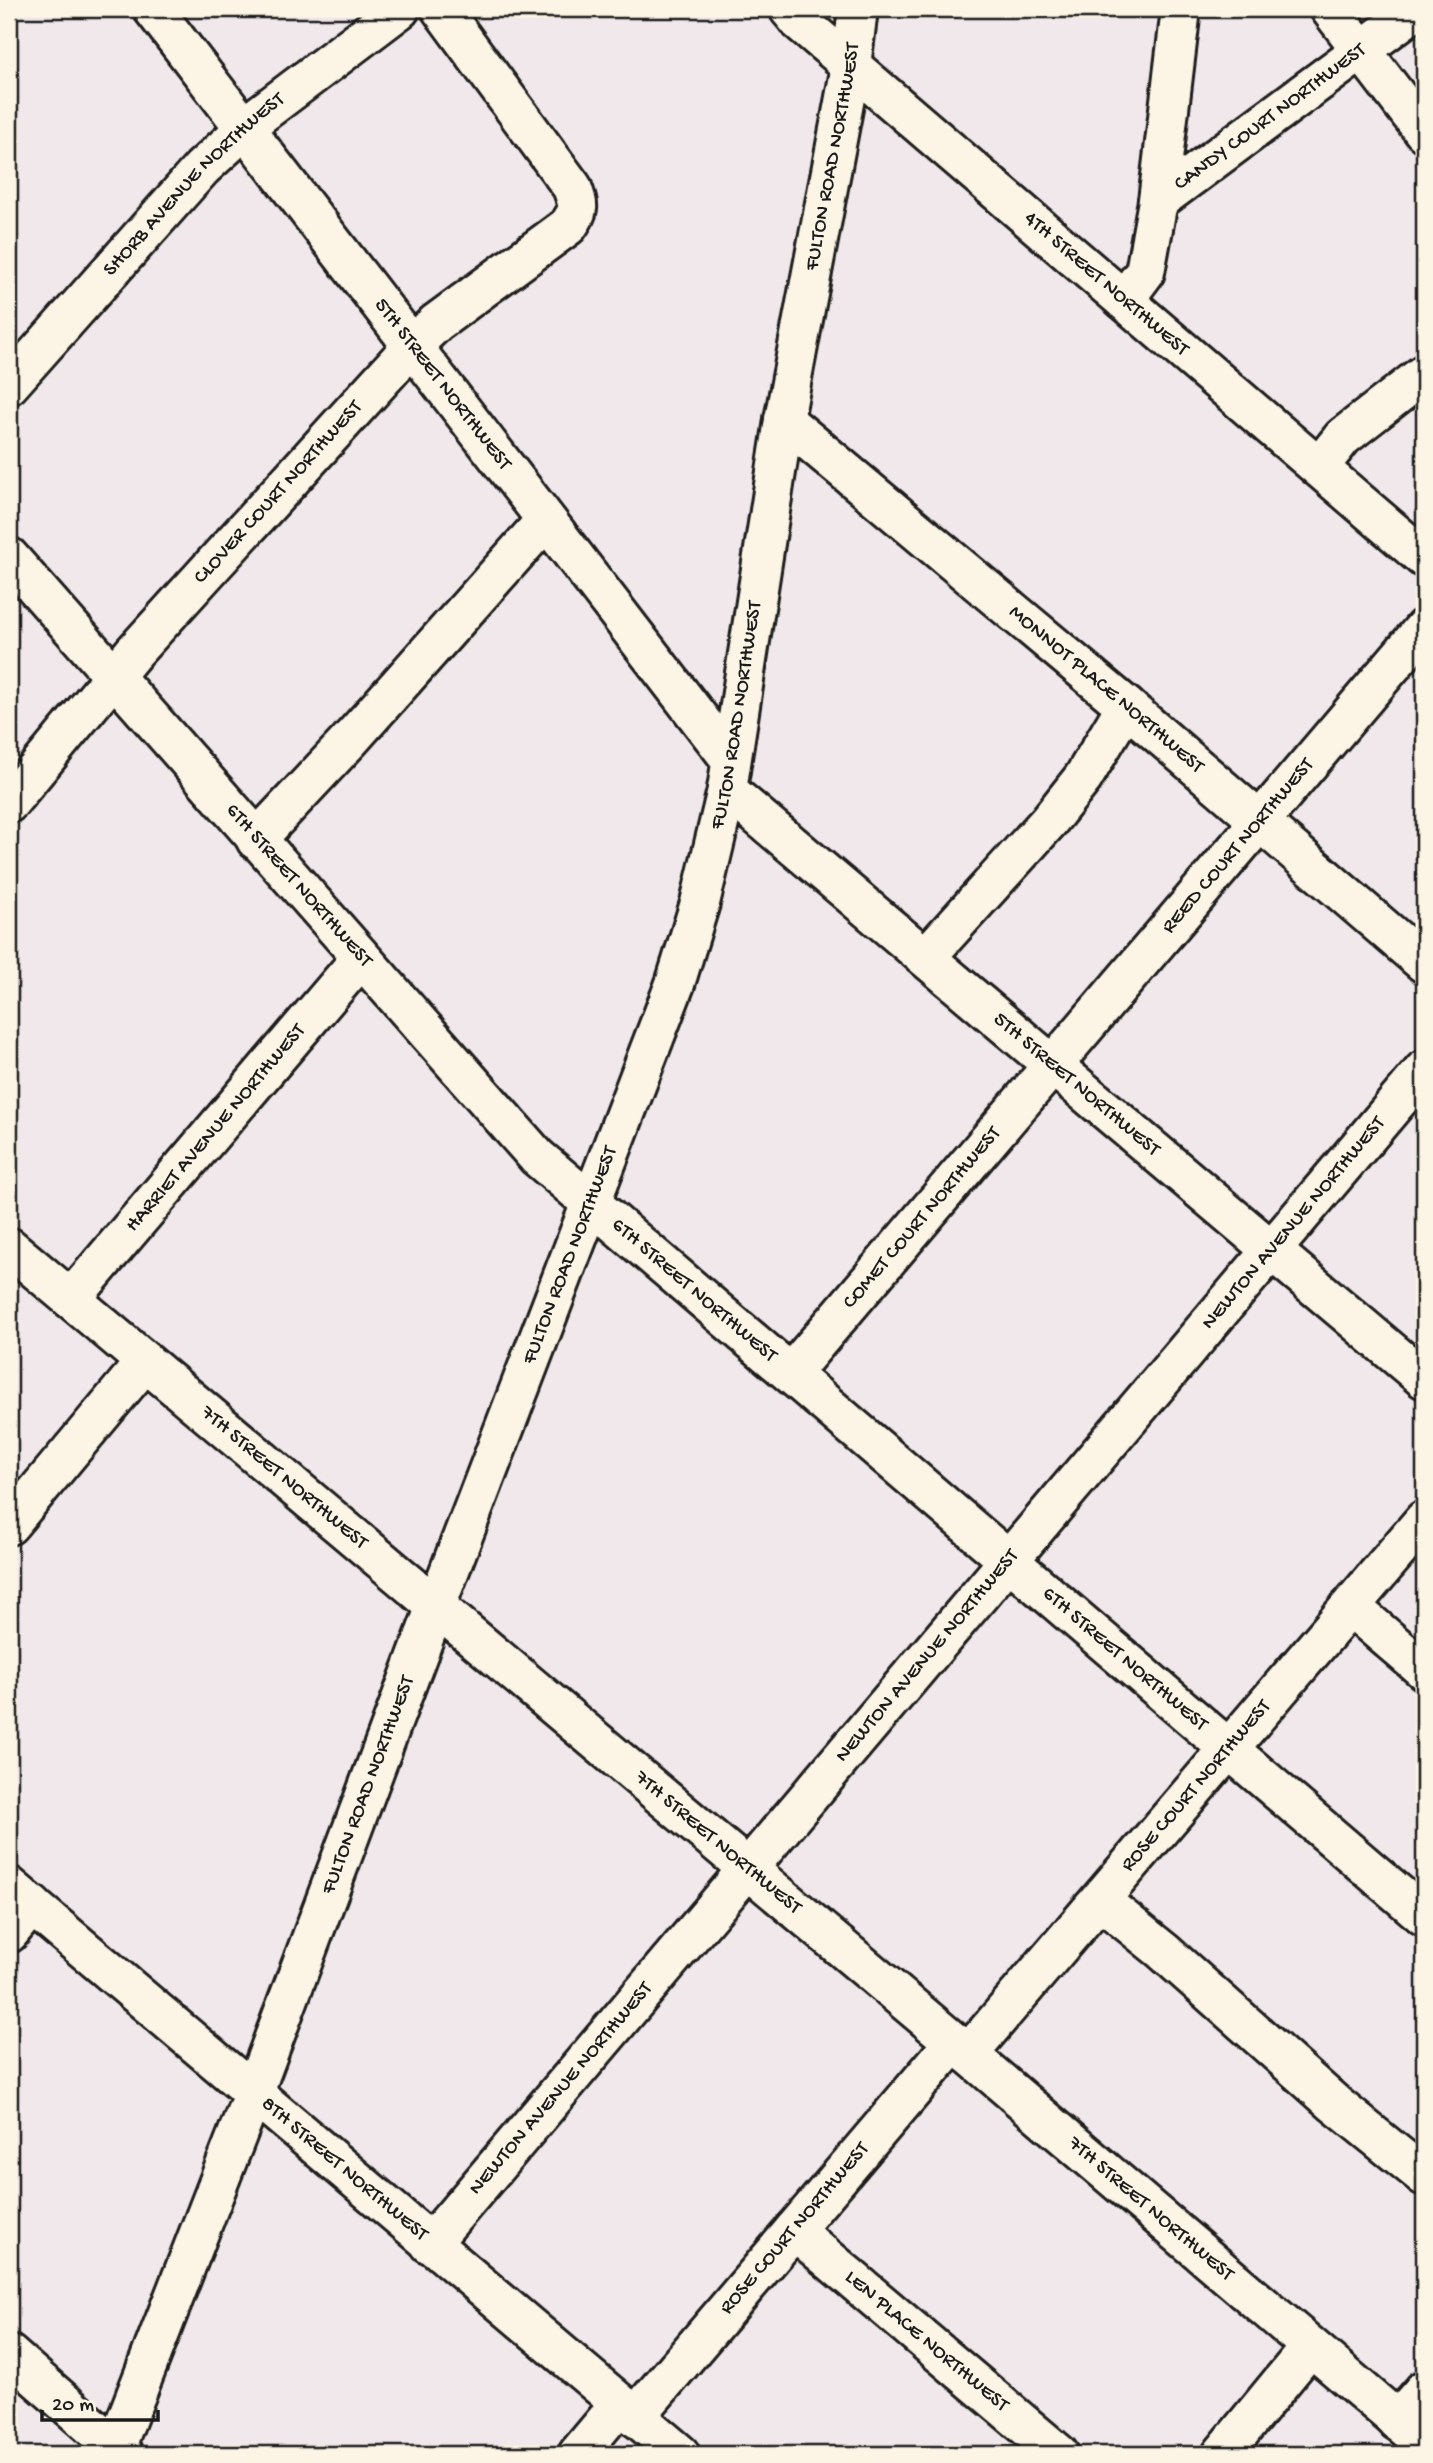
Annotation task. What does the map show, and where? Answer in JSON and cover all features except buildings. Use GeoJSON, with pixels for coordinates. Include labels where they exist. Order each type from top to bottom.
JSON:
{"type":"FeatureCollection","features":[{"type":"Feature","properties":{"kind":"street","name":"5TH STREET NORTHWEST"},"geometry":{"type":"LineString","coordinates":[[153,9],[545,521],[729,775],[926,957],[1424,1379]]}},
{"type":"Feature","properties":{"kind":"street","name":"SHORB AVENUE NORTHWEST"},"geometry":{"type":"LineString","coordinates":[[9,385],[202,168],[244,128],[400,9]]}},
{"type":"Feature","properties":{"kind":"street","name":"CLOVER COURT NORTHWEST"},"geometry":{"type":"LineString","coordinates":[[9,803],[113,677],[412,345],[436,323],[568,226],[578,212],[572,187],[441,9]]}},
{"type":"Feature","properties":{"kind":"street","name":"4TH STREET NORTHWEST"},"geometry":{"type":"LineString","coordinates":[[789,9],[851,66],[1424,558]]}},
{"type":"Feature","properties":{"kind":"street","name":"FULTON ROAD NORTHWEST"},"geometry":{"type":"LineString","coordinates":[[117,2452],[436,1606],[675,984],[700,903],[729,775],[784,420],[851,66],[858,9]]}},
{"type":"Feature","properties":{"kind":"street"},"geometry":{"type":"LineString","coordinates":[[1124,300],[1145,272],[1158,201],[1181,9]]}},
{"type":"Feature","properties":{"kind":"street"},"geometry":{"type":"LineString","coordinates":[[1330,9],[1424,132]]}},
{"type":"Feature","properties":{"kind":"street","name":"CANDY COURT NORTHWEST"},"geometry":{"type":"LineString","coordinates":[[1158,201],[1417,9]]}},
{"type":"Feature","properties":{"kind":"street"},"geometry":{"type":"LineString","coordinates":[[1319,467],[1343,437],[1424,374]]}},
{"type":"Feature","properties":{"kind":"street","name":"MONNOT PLACE NORTHWEST"},"geometry":{"type":"LineString","coordinates":[[784,420],[1126,706],[1424,962]]}},
{"type":"Feature","properties":{"kind":"street"},"geometry":{"type":"LineString","coordinates":[[256,840],[349,741],[545,521]]}},
{"type":"Feature","properties":{"kind":"street","name":"6TH STREET NORTHWEST"},"geometry":{"type":"LineString","coordinates":[[9,557],[537,1157],[1424,1916]]}},
{"type":"Feature","properties":{"kind":"street","name":"REED COURT NORTHWEST"},"geometry":{"type":"LineString","coordinates":[[1052,1064],[1424,628]]}},
{"type":"Feature","properties":{"kind":"street"},"geometry":{"type":"LineString","coordinates":[[926,957],[1049,821],[1083,778],[1126,706]]}},
{"type":"Feature","properties":{"kind":"street","name":"HARRIET AVENUE NORTHWEST"},"geometry":{"type":"LineString","coordinates":[[71,1299],[360,958]]}},
{"type":"Feature","properties":{"kind":"street","name":"COMET COURT NORTHWEST"},"geometry":{"type":"LineString","coordinates":[[791,1373],[1052,1064]]}},
{"type":"Feature","properties":{"kind":"street","name":"NEWTON AVENUE NORTHWEST"},"geometry":{"type":"LineString","coordinates":[[430,2244],[1424,1070]]}},
{"type":"Feature","properties":{"kind":"street","name":"7TH STREET NORTHWEST"},"geometry":{"type":"LineString","coordinates":[[9,1247],[961,2048],[1411,2432]]}},
{"type":"Feature","properties":{"kind":"street"},"geometry":{"type":"LineString","coordinates":[[9,1525],[145,1362]]}},
{"type":"Feature","properties":{"kind":"street","name":"ROSE COURT NORTHWEST"},"geometry":{"type":"LineString","coordinates":[[578,2454],[627,2410],[1100,1900],[1424,1520]]}},
{"type":"Feature","properties":{"kind":"street"},"geometry":{"type":"LineString","coordinates":[[1351,1607],[1424,1670]]}},
{"type":"Feature","properties":{"kind":"street"},"geometry":{"type":"LineString","coordinates":[[1100,1900],[1163,1951],[1335,2104],[1424,2176]]}},
{"type":"Feature","properties":{"kind":"street","name":"8TH STREET NORTHWEST"},"geometry":{"type":"LineString","coordinates":[[17,1908],[253,2094],[680,2454]]}},
{"type":"Feature","properties":{"kind":"street","name":"LEN PLACE NORTHWEST"},"geometry":{"type":"LineString","coordinates":[[794,2230],[1059,2454]]}},
{"type":"Feature","properties":{"kind":"street"},"geometry":{"type":"LineString","coordinates":[[1222,2454],[1310,2347]]}},
{"type":"Feature","properties":{"kind":"street"},"geometry":{"type":"LineString","coordinates":[[9,2354],[117,2452]]}},
{"type":"Feature","properties":{"kind":"street"},"geometry":{"type":"LineString","coordinates":[[1411,2432],[1424,2390]]}}]}
